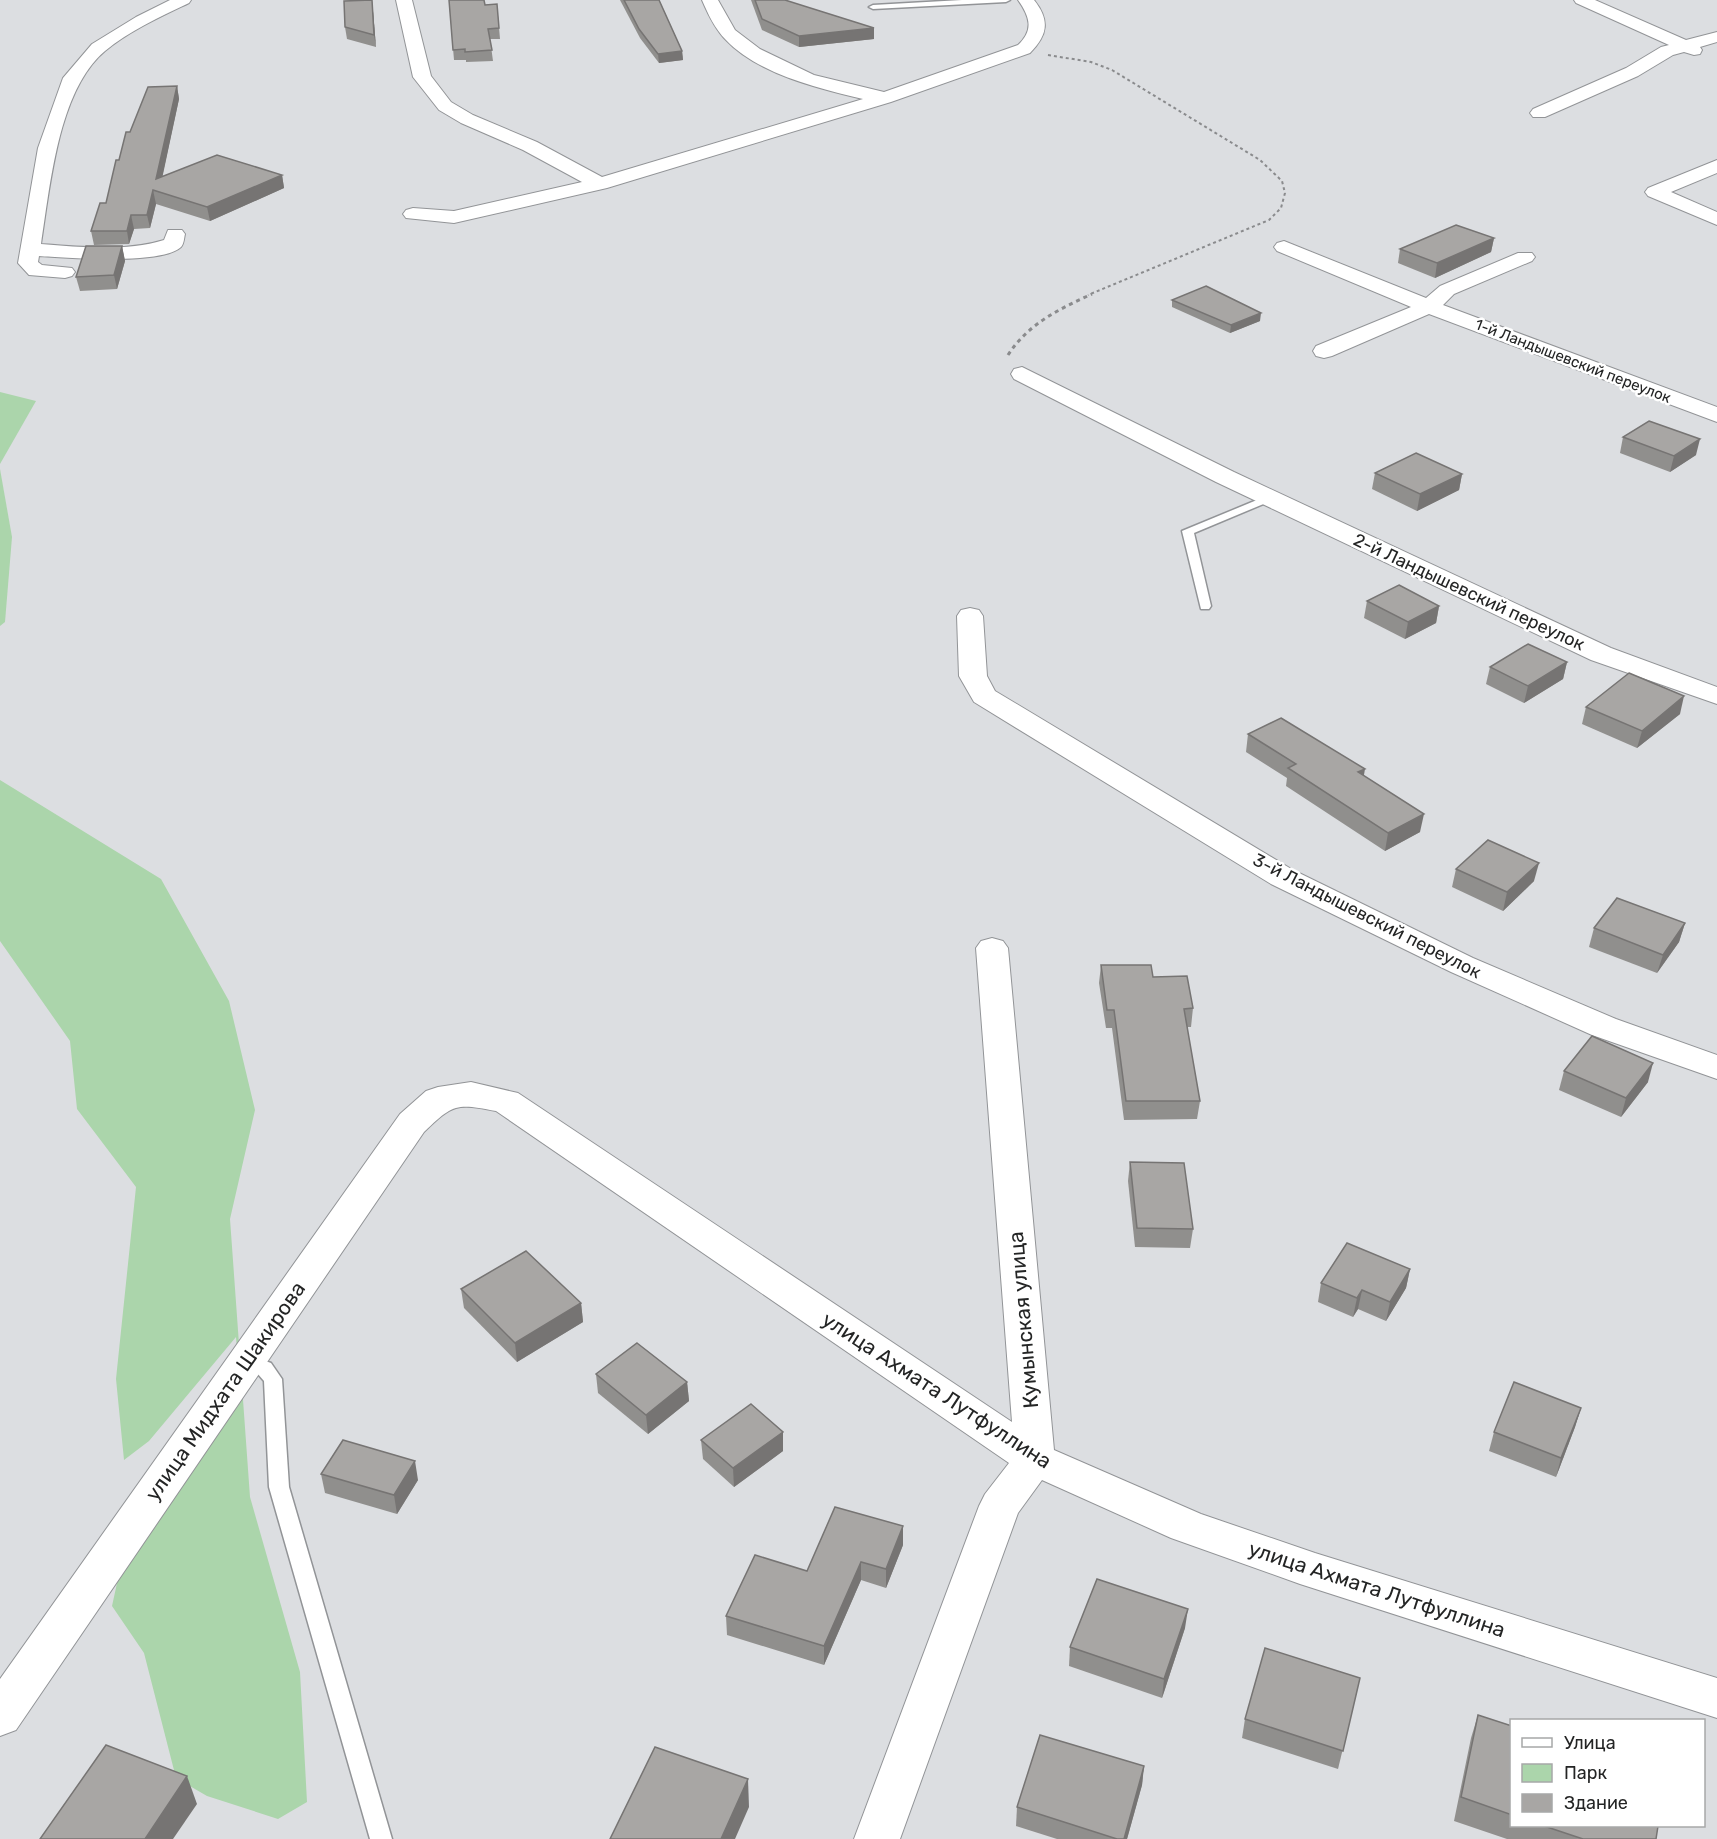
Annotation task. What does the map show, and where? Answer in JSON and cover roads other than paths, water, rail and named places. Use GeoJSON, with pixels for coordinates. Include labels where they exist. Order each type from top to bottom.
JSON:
{"type":"FeatureCollection","features":[{"type":"Feature","properties":{"kind":"street"},"geometry":{"type":"LineString","coordinates":[[65,272],[36,271],[28,263],[47,148],[72,78],[98,48],[142,20],[183,0]]}},
{"type":"Feature","properties":{"kind":"street"},"geometry":{"type":"LineString","coordinates":[[404,0],[422,77],[445,106],[467,119],[530,146],[600,184]]}},
{"type":"Feature","properties":{"kind":"street"},"geometry":{"type":"LineString","coordinates":[[710,0],[715,12],[736,41],[762,57],[803,76],[885,98]]}},
{"type":"Feature","properties":{"kind":"street"},"geometry":{"type":"LineString","coordinates":[[413,214],[454,217],[600,184],[885,98],[1024,49],[1035,40],[1038,29],[1034,9],[1026,0]]}},
{"type":"Feature","properties":{"kind":"street"},"geometry":{"type":"LineString","coordinates":[[1582,0],[1710,56]]}},
{"type":"Feature","properties":{"kind":"street"},"geometry":{"type":"LineString","coordinates":[[1539,112],[1632,72],[1667,51],[1717,37]]}},
{"type":"Feature","properties":{"kind":"street"},"geometry":{"type":"LineString","coordinates":[[1717,166],[1655,192],[1717,219]]}},
{"type":"Feature","properties":{"kind":"street"},"geometry":{"type":"LineString","coordinates":[[29,250],[80,254],[140,250],[173,244],[175,234]]}},
{"type":"Feature","properties":{"kind":"street","name":"1-й Ландышевский переулок"},"geometry":{"type":"LineString","coordinates":[[1284,247],[1430,307],[1717,415]]}},
{"type":"Feature","properties":{"kind":"street"},"geometry":{"type":"LineString","coordinates":[[1324,351],[1430,307],[1447,290],[1525,257]]}},
{"type":"Feature","properties":{"kind":"street","name":"2-й Ландышевский переулок"},"geometry":{"type":"LineString","coordinates":[[1022,374],[1225,477],[1600,654],[1717,696]]}},
{"type":"Feature","properties":{"kind":"street","name":"3-й Ландышевский переулок"},"geometry":{"type":"LineString","coordinates":[[970,616],[973,676],[984,696],[1282,878],[1472,970],[1604,1027],[1717,1067]]}},
{"type":"Feature","properties":{"kind":"street","name":"Кумынская улица"},"geometry":{"type":"LineString","coordinates":[[992,948],[1035,1459]]}},
{"type":"Feature","properties":{"kind":"street","name":"улица Ахмата Лутфуллина"},"geometry":{"type":"LineString","coordinates":[[471,1094],[506,1101],[1035,1459],[1186,1526],[1315,1571],[1717,1698]]}},
{"type":"Feature","properties":{"kind":"street","name":"улица Мидхата Шакирова"},"geometry":{"type":"LineString","coordinates":[[0,1716],[412,1123],[438,1099],[471,1094]]}},
{"type":"Feature","properties":{"kind":"street"},"geometry":{"type":"LineString","coordinates":[[877,1839],[1000,1506],[1035,1459]]}},
{"type":"Feature","properties":{"kind":"lane"},"geometry":{"type":"LineString","coordinates":[[873,7],[1006,0]]}},
{"type":"Feature","properties":{"kind":"lane"},"geometry":{"type":"LineString","coordinates":[[1205,606],[1188,531],[1269,498]]}},
{"type":"Feature","properties":{"kind":"lane"},"geometry":{"type":"LineString","coordinates":[[246,1361],[264,1368],[273,1379],[279,1487],[381,1839]]}}]}
